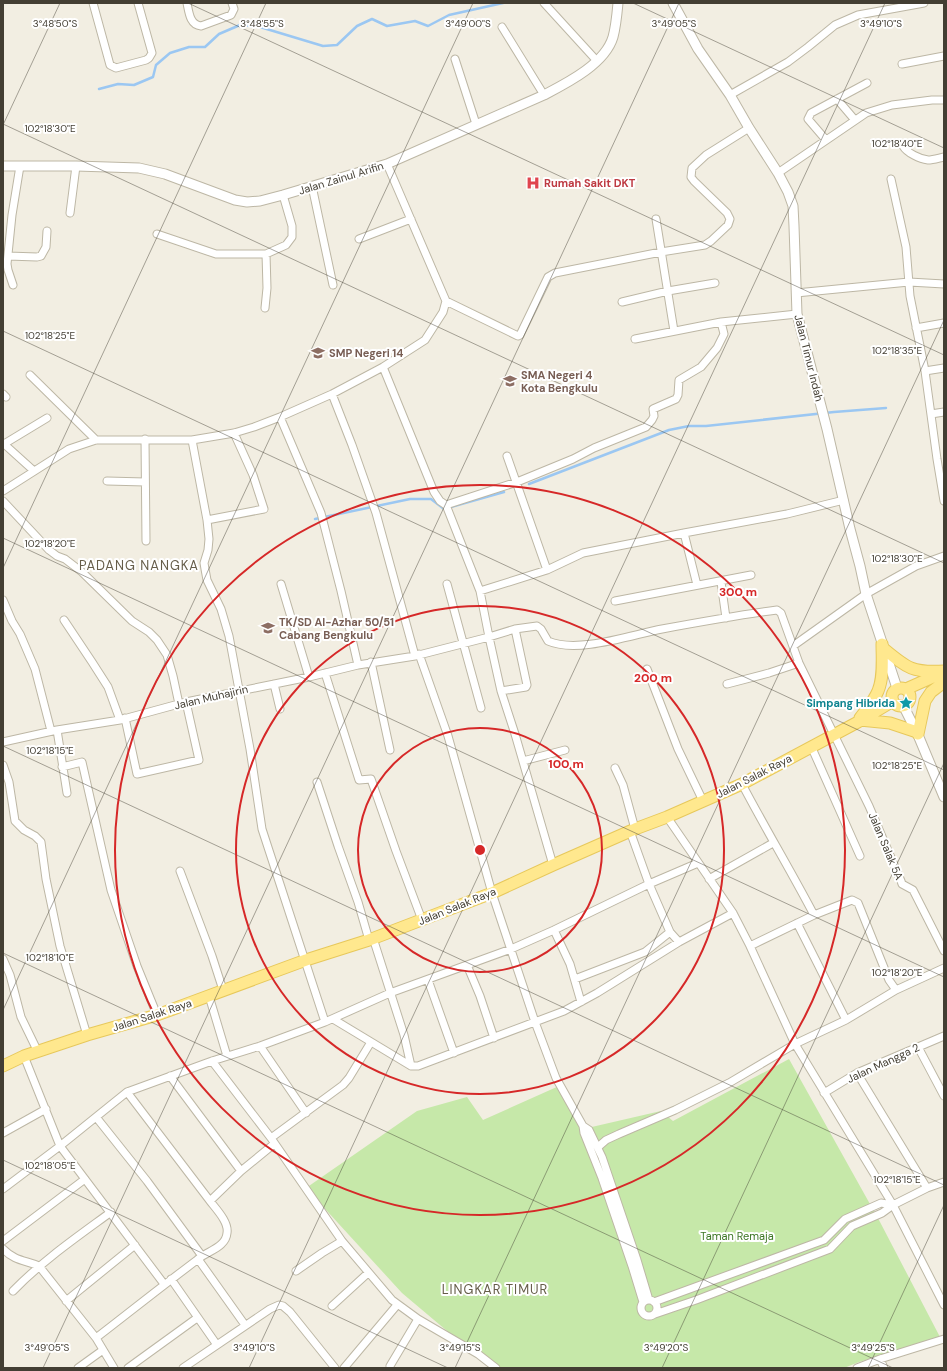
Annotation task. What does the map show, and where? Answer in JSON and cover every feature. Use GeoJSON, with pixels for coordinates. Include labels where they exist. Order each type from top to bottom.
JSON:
{"type":"FeatureCollection","features":[{"type":"Feature","properties":{"kind":"main road"},"geometry":{"type":"LineString","coordinates":[[883,646],[906,666],[913,669],[921,671],[944,671]]}},
{"type":"Feature","properties":{"kind":"main road"},"geometry":{"type":"LineString","coordinates":[[883,646],[882,668],[878,692],[859,721],[890,723],[917,733],[927,696],[944,681]]}},
{"type":"Feature","properties":{"kind":"main road"},"geometry":{"type":"LineString","coordinates":[[904,691],[944,671]]}},
{"type":"Feature","properties":{"kind":"main road"},"geometry":{"type":"LineString","coordinates":[[904,691],[909,700],[898,703],[892,694],[904,691],[944,681]]}},
{"type":"Feature","properties":{"kind":"main road","name":"Jalan Salak Raya"},"geometry":{"type":"LineString","coordinates":[[3,1066],[24,1056],[87,1035],[156,1015],[306,960],[371,939],[492,892],[632,830],[667,817],[742,784],[859,721],[898,703]]}},
{"type":"Feature","properties":{"kind":"street"},"geometry":{"type":"LineString","coordinates":[[93,3],[110,65],[116,68],[146,60],[150,58],[152,53],[138,3]]}},
{"type":"Feature","properties":{"kind":"street"},"geometry":{"type":"LineString","coordinates":[[186,3],[192,23],[201,26],[231,15],[234,9],[232,3]]}},
{"type":"Feature","properties":{"kind":"street"},"geometry":{"type":"LineString","coordinates":[[544,3],[597,61]]}},
{"type":"Feature","properties":{"kind":"street","name":"Jalan Zainul Arifin"},"geometry":{"type":"LineString","coordinates":[[3,166],[139,168],[165,174],[235,200],[248,202],[283,195],[387,164],[568,82],[597,61],[606,51],[613,38],[618,3]]}},
{"type":"Feature","properties":{"kind":"street","name":"Jalan Timur Indah"},"geometry":{"type":"LineString","coordinates":[[673,3],[698,49],[730,95],[778,173],[788,192],[793,206],[797,314],[827,429],[866,594],[883,646],[904,691]]}},
{"type":"Feature","properties":{"kind":"street"},"geometry":{"type":"LineString","coordinates":[[730,95],[788,62],[835,25],[858,15],[924,3]]}},
{"type":"Feature","properties":{"kind":"street"},"geometry":{"type":"LineString","coordinates":[[502,27],[544,94]]}},
{"type":"Feature","properties":{"kind":"street"},"geometry":{"type":"LineString","coordinates":[[902,64],[944,56]]}},
{"type":"Feature","properties":{"kind":"street"},"geometry":{"type":"LineString","coordinates":[[455,59],[476,124]]}},
{"type":"Feature","properties":{"kind":"street"},"geometry":{"type":"LineString","coordinates":[[826,140],[808,119],[808,117],[811,113],[867,83]]}},
{"type":"Feature","properties":{"kind":"street"},"geometry":{"type":"LineString","coordinates":[[837,99],[854,119]]}},
{"type":"Feature","properties":{"kind":"street"},"geometry":{"type":"LineString","coordinates":[[778,173],[866,112],[892,105],[944,100]]}},
{"type":"Feature","properties":{"kind":"street"},"geometry":{"type":"LineString","coordinates":[[446,301],[518,336],[520,335],[548,277],[556,273],[661,252],[705,245],[728,225],[730,219],[728,213],[694,181],[691,172],[692,168],[706,155],[749,128]]}},
{"type":"Feature","properties":{"kind":"street"},"geometry":{"type":"LineString","coordinates":[[903,146],[912,154],[928,160],[944,157]]}},
{"type":"Feature","properties":{"kind":"street"},"geometry":{"type":"LineString","coordinates":[[3,491],[69,449],[96,440],[192,440],[234,433],[254,427],[332,394],[383,368],[425,340],[443,312],[446,301],[387,164]]}},
{"type":"Feature","properties":{"kind":"street"},"geometry":{"type":"LineString","coordinates":[[12,285],[8,270],[8,256],[12,215],[20,166]]}},
{"type":"Feature","properties":{"kind":"street"},"geometry":{"type":"LineString","coordinates":[[70,213],[76,166]]}},
{"type":"Feature","properties":{"kind":"street"},"geometry":{"type":"LineString","coordinates":[[891,179],[906,247],[912,308],[925,371],[931,414],[940,459],[944,500]]}},
{"type":"Feature","properties":{"kind":"street"},"geometry":{"type":"LineString","coordinates":[[312,186],[333,285]]}},
{"type":"Feature","properties":{"kind":"street"},"geometry":{"type":"LineString","coordinates":[[157,234],[216,254],[266,254],[286,245],[292,237],[292,226],[283,195]]}},
{"type":"Feature","properties":{"kind":"street"},"geometry":{"type":"LineString","coordinates":[[359,239],[411,219]]}},
{"type":"Feature","properties":{"kind":"street"},"geometry":{"type":"LineString","coordinates":[[656,219],[674,330]]}},
{"type":"Feature","properties":{"kind":"street"},"geometry":{"type":"LineString","coordinates":[[8,256],[41,256],[45,251],[47,231]]}},
{"type":"Feature","properties":{"kind":"street"},"geometry":{"type":"LineString","coordinates":[[265,308],[267,288],[266,254]]}},
{"type":"Feature","properties":{"kind":"street"},"geometry":{"type":"LineString","coordinates":[[796,292],[909,282],[944,284]]}},
{"type":"Feature","properties":{"kind":"street"},"geometry":{"type":"LineString","coordinates":[[622,302],[668,291],[715,283]]}},
{"type":"Feature","properties":{"kind":"street"},"geometry":{"type":"LineString","coordinates":[[635,339],[674,330],[721,322],[797,314]]}},
{"type":"Feature","properties":{"kind":"street"},"geometry":{"type":"LineString","coordinates":[[447,506],[517,482],[646,427],[654,416],[653,409],[676,399],[678,395],[679,380],[701,367],[717,348],[724,334],[721,322]]}},
{"type":"Feature","properties":{"kind":"street"},"geometry":{"type":"LineString","coordinates":[[916,328],[944,323]]}},
{"type":"Feature","properties":{"kind":"street"},"geometry":{"type":"LineString","coordinates":[[383,368],[434,492],[440,501],[447,506],[480,591],[501,691],[553,865]]}},
{"type":"Feature","properties":{"kind":"street"},"geometry":{"type":"LineString","coordinates":[[925,371],[944,368]]}},
{"type":"Feature","properties":{"kind":"street"},"geometry":{"type":"LineString","coordinates":[[30,375],[96,440]]}},
{"type":"Feature","properties":{"kind":"street"},"geometry":{"type":"LineString","coordinates":[[332,394],[376,513],[417,655],[448,736],[492,892],[535,1022],[556,1078],[583,1126],[584,1133],[602,1178],[632,1266],[649,1301],[657,1307],[655,1314]]}},
{"type":"Feature","properties":{"kind":"street"},"geometry":{"type":"LineString","coordinates":[[931,414],[944,412]]}},
{"type":"Feature","properties":{"kind":"street"},"geometry":{"type":"LineString","coordinates":[[280,417],[321,513],[358,665]]}},
{"type":"Feature","properties":{"kind":"street"},"geometry":{"type":"LineString","coordinates":[[34,471],[4,443],[47,418]]}},
{"type":"Feature","properties":{"kind":"street"},"geometry":{"type":"LineString","coordinates":[[207,520],[264,509],[253,475],[234,433]]}},
{"type":"Feature","properties":{"kind":"street"},"geometry":{"type":"LineString","coordinates":[[145,439],[146,541]]}},
{"type":"Feature","properties":{"kind":"street"},"geometry":{"type":"LineString","coordinates":[[192,440],[207,520],[209,539],[208,550],[204,563],[205,570],[207,580],[221,609],[229,636],[253,768],[259,816],[269,854],[306,960],[325,1022]]}},
{"type":"Feature","properties":{"kind":"street"},"geometry":{"type":"LineString","coordinates":[[507,456],[546,570]]}},
{"type":"Feature","properties":{"kind":"street"},"geometry":{"type":"LineString","coordinates":[[107,481],[145,482]]}},
{"type":"Feature","properties":{"kind":"street"},"geometry":{"type":"LineString","coordinates":[[3,500],[49,550],[57,556],[65,559],[82,572],[132,621],[149,632],[157,640],[167,655],[199,760],[137,774],[122,719],[108,688],[64,620]]}},
{"type":"Feature","properties":{"kind":"street"},"geometry":{"type":"LineString","coordinates":[[480,591],[546,570],[583,553],[787,514],[844,500]]}},
{"type":"Feature","properties":{"kind":"street"},"geometry":{"type":"LineString","coordinates":[[684,533],[697,585]]}},
{"type":"Feature","properties":{"kind":"street"},"geometry":{"type":"LineString","coordinates":[[793,646],[866,594],[916,566],[944,556]]}},
{"type":"Feature","properties":{"kind":"street"},"geometry":{"type":"LineString","coordinates":[[615,601],[697,585],[721,582],[751,575]]}},
{"type":"Feature","properties":{"kind":"street"},"geometry":{"type":"LineString","coordinates":[[721,582],[726,618]]}},
{"type":"Feature","properties":{"kind":"street"},"geometry":{"type":"LineString","coordinates":[[281,584],[309,677]]}},
{"type":"Feature","properties":{"kind":"street"},"geometry":{"type":"LineString","coordinates":[[447,584],[481,708]]}},
{"type":"Feature","properties":{"kind":"street"},"geometry":{"type":"LineString","coordinates":[[3,600],[35,668],[54,731],[67,792]]}},
{"type":"Feature","properties":{"kind":"street","name":"Jalan Salak 5A"},"geometry":{"type":"LineString","coordinates":[[726,618],[777,610],[781,613],[799,663],[869,806],[902,884],[913,890],[944,951]]}},
{"type":"Feature","properties":{"kind":"street","name":"Jalan Muhajirin"},"geometry":{"type":"LineString","coordinates":[[3,742],[122,719],[182,703],[239,690],[309,677],[371,662],[417,655],[489,638],[515,629],[537,626],[541,629],[548,641],[553,644],[588,645],[656,630],[726,618]]}},
{"type":"Feature","properties":{"kind":"street"},"geometry":{"type":"LineString","coordinates":[[501,691],[522,688],[526,687],[527,685],[515,629]]}},
{"type":"Feature","properties":{"kind":"street"},"geometry":{"type":"LineString","coordinates":[[371,662],[390,750]]}},
{"type":"Feature","properties":{"kind":"street"},"geometry":{"type":"LineString","coordinates":[[727,684],[770,673],[799,663]]}},
{"type":"Feature","properties":{"kind":"street"},"geometry":{"type":"LineString","coordinates":[[647,669],[678,749],[703,801]]}},
{"type":"Feature","properties":{"kind":"street"},"geometry":{"type":"LineString","coordinates":[[325,673],[359,780],[371,779],[396,852],[422,920]]}},
{"type":"Feature","properties":{"kind":"street"},"geometry":{"type":"LineString","coordinates":[[274,684],[280,709]]}},
{"type":"Feature","properties":{"kind":"street"},"geometry":{"type":"LineString","coordinates":[[898,703],[917,733],[944,797]]}},
{"type":"Feature","properties":{"kind":"street"},"geometry":{"type":"LineString","coordinates":[[811,746],[860,856]]}},
{"type":"Feature","properties":{"kind":"street"},"geometry":{"type":"LineString","coordinates":[[522,761],[565,750]]}},
{"type":"Feature","properties":{"kind":"street"},"geometry":{"type":"LineString","coordinates":[[62,767],[82,762],[111,890],[137,966],[156,1015]]}},
{"type":"Feature","properties":{"kind":"street"},"geometry":{"type":"LineString","coordinates":[[3,765],[9,782],[15,821],[24,830],[42,842],[46,879],[60,946],[87,1035]]}},
{"type":"Feature","properties":{"kind":"street"},"geometry":{"type":"LineString","coordinates":[[615,768],[623,785],[632,830],[649,884],[670,932],[679,942]]}},
{"type":"Feature","properties":{"kind":"street"},"geometry":{"type":"LineString","coordinates":[[317,782],[333,833],[404,1035],[411,1066]]}},
{"type":"Feature","properties":{"kind":"street"},"geometry":{"type":"LineString","coordinates":[[742,784],[814,916]]}},
{"type":"Feature","properties":{"kind":"street"},"geometry":{"type":"LineString","coordinates":[[667,817],[733,913],[750,946],[795,1044],[893,1205],[944,1305]]}},
{"type":"Feature","properties":{"kind":"street"},"geometry":{"type":"LineString","coordinates":[[709,879],[773,843]]}},
{"type":"Feature","properties":{"kind":"street"},"geometry":{"type":"LineString","coordinates":[[3,1189],[128,1092],[325,1022],[390,993],[511,949],[649,884],[698,863]]}},
{"type":"Feature","properties":{"kind":"street"},"geometry":{"type":"LineString","coordinates":[[180,870],[223,990]]}},
{"type":"Feature","properties":{"kind":"street"},"geometry":{"type":"LineString","coordinates":[[750,946],[814,916],[855,900],[889,980],[896,990]]}},
{"type":"Feature","properties":{"kind":"street"},"geometry":{"type":"LineString","coordinates":[[333,1019],[411,1066],[418,1066],[564,1011],[679,942],[733,913]]}},
{"type":"Feature","properties":{"kind":"street"},"geometry":{"type":"LineString","coordinates":[[797,924],[846,1020]]}},
{"type":"Feature","properties":{"kind":"street"},"geometry":{"type":"LineString","coordinates":[[554,930],[570,964],[581,1002]]}},
{"type":"Feature","properties":{"kind":"street"},"geometry":{"type":"LineString","coordinates":[[575,979],[645,952],[670,932]]}},
{"type":"Feature","properties":{"kind":"street"},"geometry":{"type":"LineString","coordinates":[[3,959],[10,975],[21,1017],[38,1052]]}},
{"type":"Feature","properties":{"kind":"street"},"geometry":{"type":"LineString","coordinates":[[467,965],[480,996],[494,1038]]}},
{"type":"Feature","properties":{"kind":"street"},"geometry":{"type":"LineString","coordinates":[[598,1147],[606,1140],[618,1134],[674,1110],[729,1083],[795,1044],[846,1020],[896,990],[944,968]]}},
{"type":"Feature","properties":{"kind":"street"},"geometry":{"type":"LineString","coordinates":[[428,980],[454,1053]]}},
{"type":"Feature","properties":{"kind":"street"},"geometry":{"type":"LineString","coordinates":[[209,996],[227,1056]]}},
{"type":"Feature","properties":{"kind":"street","name":"Jalan Mangga 2"},"geometry":{"type":"LineString","coordinates":[[824,1093],[857,1073],[944,1036]]}},
{"type":"Feature","properties":{"kind":"street"},"geometry":{"type":"LineString","coordinates":[[210,1201],[273,1141],[306,1113],[343,1085],[349,1078],[371,1042]]}},
{"type":"Feature","properties":{"kind":"street"},"geometry":{"type":"LineString","coordinates":[[260,1046],[306,1113]]}},
{"type":"Feature","properties":{"kind":"street"},"geometry":{"type":"LineString","coordinates":[[918,1047],[944,1096]]}},
{"type":"Feature","properties":{"kind":"street"},"geometry":{"type":"LineString","coordinates":[[24,1056],[60,1146],[164,1284]]}},
{"type":"Feature","properties":{"kind":"street"},"geometry":{"type":"LineString","coordinates":[[212,1061],[273,1141],[342,1241],[368,1274],[397,1305],[478,1354],[492,1367]]}},
{"type":"Feature","properties":{"kind":"street"},"geometry":{"type":"LineString","coordinates":[[857,1073],[927,1188]]}},
{"type":"Feature","properties":{"kind":"street"},"geometry":{"type":"LineString","coordinates":[[170,1076],[241,1171]]}},
{"type":"Feature","properties":{"kind":"street"},"geometry":{"type":"LineString","coordinates":[[96,1338],[164,1284],[222,1244],[228,1232],[222,1218],[210,1201],[128,1092]]}},
{"type":"Feature","properties":{"kind":"street"},"geometry":{"type":"LineString","coordinates":[[3,1133],[46,1109]]}},
{"type":"Feature","properties":{"kind":"street"},"geometry":{"type":"LineString","coordinates":[[96,1117],[147,1181],[245,1325]]}},
{"type":"Feature","properties":{"kind":"street"},"geometry":{"type":"LineString","coordinates":[[583,1126],[589,1130],[598,1147],[637,1260],[649,1301]]}},
{"type":"Feature","properties":{"kind":"street"},"geometry":{"type":"LineString","coordinates":[[3,1241],[85,1179]]}},
{"type":"Feature","properties":{"kind":"street"},"geometry":{"type":"LineString","coordinates":[[893,1205],[881,1204],[845,1219],[824,1240],[649,1301],[640,1308],[643,1315],[649,1317],[830,1249],[852,1226],[882,1213],[893,1205],[927,1188],[944,1182]]}},
{"type":"Feature","properties":{"kind":"street"},"geometry":{"type":"LineString","coordinates":[[13,1291],[39,1266],[111,1212]]}},
{"type":"Feature","properties":{"kind":"street"},"geometry":{"type":"LineString","coordinates":[[296,1271],[342,1241]]}},
{"type":"Feature","properties":{"kind":"street"},"geometry":{"type":"LineString","coordinates":[[66,1301],[135,1245]]}},
{"type":"Feature","properties":{"kind":"street"},"geometry":{"type":"LineString","coordinates":[[3,1249],[13,1258],[28,1261],[39,1266],[96,1338],[114,1368]]}},
{"type":"Feature","properties":{"kind":"street"},"geometry":{"type":"LineString","coordinates":[[332,1306],[368,1274]]}},
{"type":"Feature","properties":{"kind":"street"},"geometry":{"type":"LineString","coordinates":[[171,1279],[217,1345]]}},
{"type":"Feature","properties":{"kind":"street"},"geometry":{"type":"LineString","coordinates":[[183,1368],[245,1325],[278,1305],[283,1306],[290,1312],[335,1368]]}},
{"type":"Feature","properties":{"kind":"street"},"geometry":{"type":"LineString","coordinates":[[344,1368],[397,1305]]}},
{"type":"Feature","properties":{"kind":"street"},"geometry":{"type":"LineString","coordinates":[[128,1368],[197,1318]]}},
{"type":"Feature","properties":{"kind":"street"},"geometry":{"type":"LineString","coordinates":[[390,1366],[418,1319]]}},
{"type":"Feature","properties":{"kind":"street"},"geometry":{"type":"LineString","coordinates":[[857,1368],[880,1359],[944,1339]]}},
{"type":"Feature","properties":{"kind":"street"},"geometry":{"type":"LineString","coordinates":[[78,1368],[103,1350]]}},
{"type":"Feature","properties":{"kind":"street"},"geometry":{"type":"LineString","coordinates":[[880,1359],[884,1368]]}},
{"type":"Feature","properties":{"kind":"green space","name":"Taman Remaja"},"geometry":{"type":"Polygon","coordinates":[[[789,1059],[880,1222],[940,1337],[844,1368],[491,1368],[402,1293],[306,1188],[417,1111],[467,1097],[483,1120],[559,1086],[583,1129],[661,1111],[673,1121],[789,1059]]]}},
{"type":"Feature","properties":{"kind":"waterway"},"geometry":{"type":"LineString","coordinates":[[99,89],[118,84],[134,85],[153,77],[156,65],[170,53],[189,47],[205,47],[219,34],[240,25],[260,27],[323,46],[337,45],[357,26],[372,19],[387,26],[415,21],[428,26],[449,15],[503,3]]}},
{"type":"Feature","properties":{"kind":"waterway"},"geometry":{"type":"LineString","coordinates":[[529,484],[669,430],[689,426],[706,426],[886,408]]}},
{"type":"Feature","properties":{"kind":"waterway"},"geometry":{"type":"LineString","coordinates":[[315,519],[410,499],[431,499],[444,509],[504,492]]}},
{"type":"Feature","properties":{"kind":"place","name":"Rumah Sakit DKT"},"geometry":{"type":"Point","coordinates":[533,183]}},
{"type":"Feature","properties":{"kind":"place","name":"SMP Negeri 14"},"geometry":{"type":"Point","coordinates":[318,353]}},
{"type":"Feature","properties":{"kind":"place","name":"SMA Negeri 4 Kota Bengkulu"},"geometry":{"type":"Point","coordinates":[510,381]}},
{"type":"Feature","properties":{"kind":"place","name":"TK/SD Al-Azhar 50/51 Cabang Bengkulu"},"geometry":{"type":"Point","coordinates":[268,628]}},
{"type":"Feature","properties":{"kind":"place","name":"Simpang Hibrida"},"geometry":{"type":"Point","coordinates":[906,703]}},
{"type":"Feature","properties":{"kind":"district","name":"PADANG NANGKA"},"geometry":{"type":"Point","coordinates":[139,565]}},
{"type":"Feature","properties":{"kind":"district","name":"LINGKAR TIMUR"},"geometry":{"type":"Point","coordinates":[495,1289]}}]}
